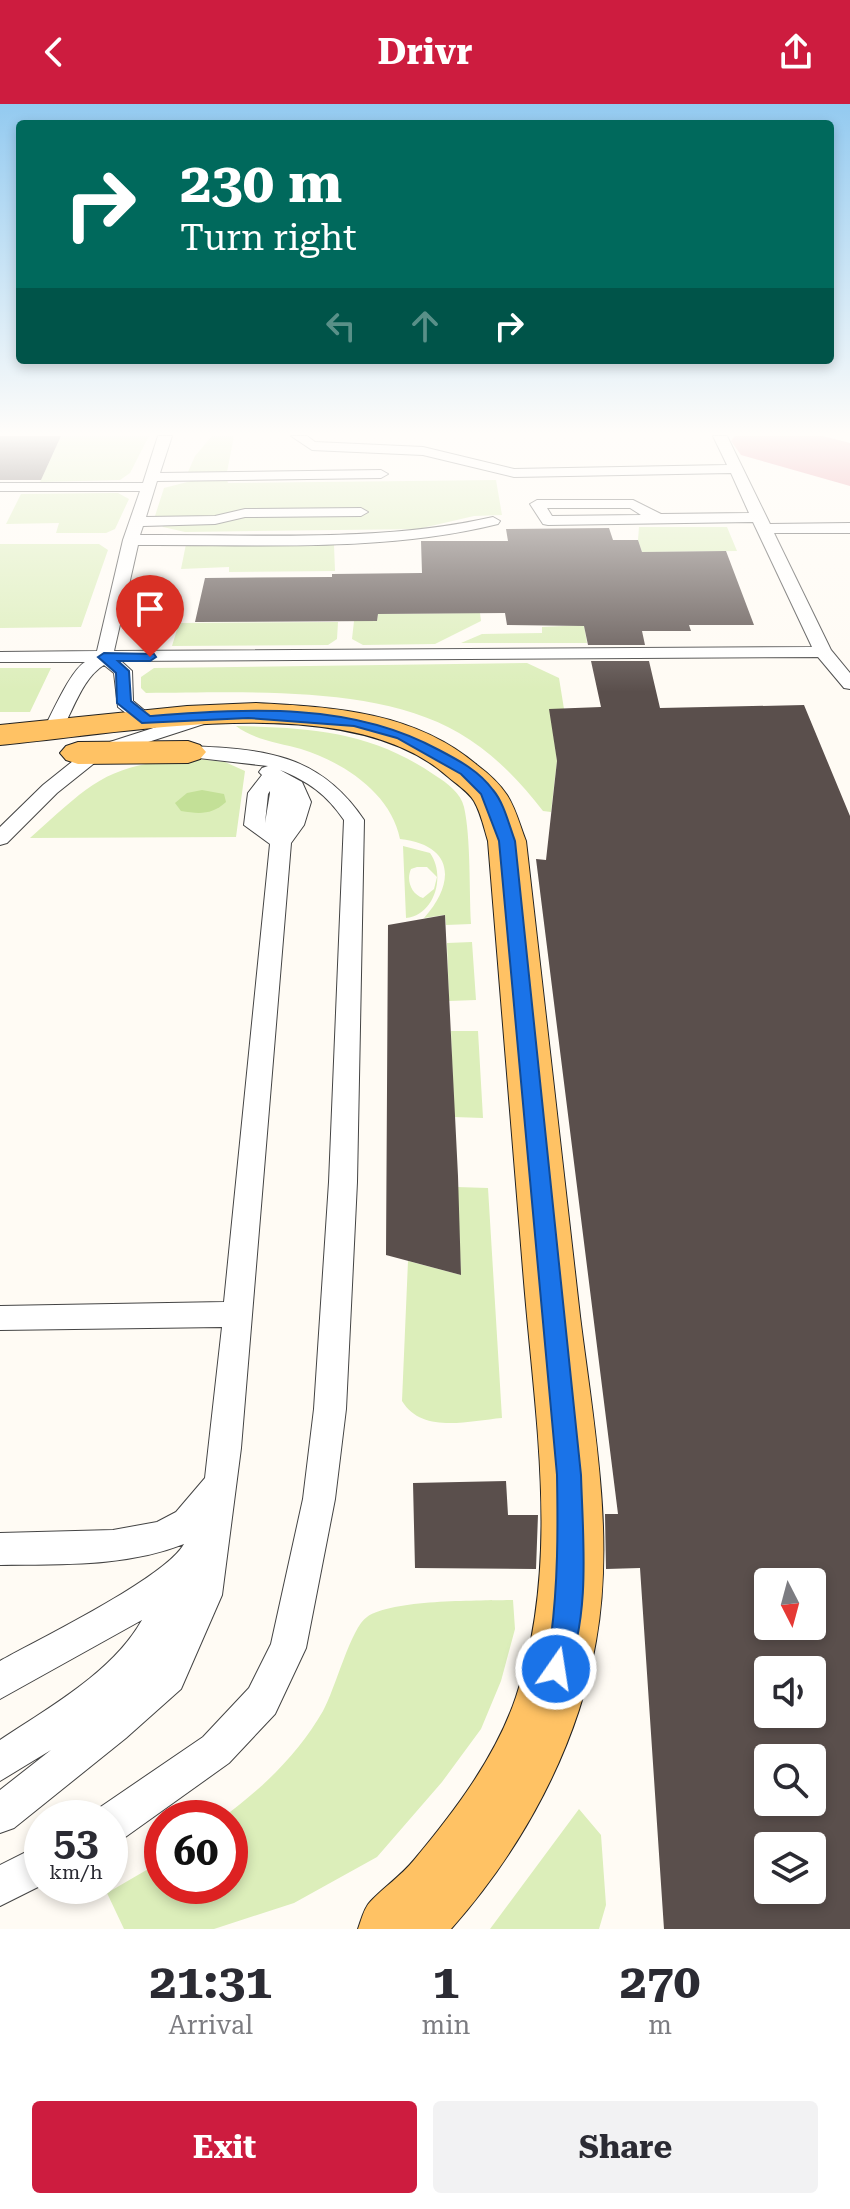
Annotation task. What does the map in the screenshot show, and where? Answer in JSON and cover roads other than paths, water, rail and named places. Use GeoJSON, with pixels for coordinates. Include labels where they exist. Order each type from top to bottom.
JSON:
{"type":"FeatureCollection","features":[{"type":"Feature","properties":{"kind":"main road"},"geometry":{"type":"LineString","coordinates":[[0,753],[95,753],[215,739],[318,717],[355,721],[402,735],[466,770],[488,793],[507,841],[569,1475],[571,1564],[565,1625],[540,1726],[487,1825],[418,1914],[395,1929]]}},
{"type":"Feature","properties":{"kind":"main road"},"geometry":{"type":"LineString","coordinates":[[0,735],[147,720],[215,739]]}},
{"type":"Feature","properties":{"kind":"lane"},"geometry":{"type":"LineString","coordinates":[[51,732],[72,696],[82,671],[104,657],[137,522],[170,521]]}},
{"type":"Feature","properties":{"kind":"lane"},"geometry":{"type":"LineString","coordinates":[[131,540],[380,538],[441,533],[492,521]]}},
{"type":"Feature","properties":{"kind":"lane"},"geometry":{"type":"LineString","coordinates":[[715,521],[850,528]]}},
{"type":"Feature","properties":{"kind":"lane"},"geometry":{"type":"LineString","coordinates":[[763,523],[823,652],[850,684]]}},
{"type":"Feature","properties":{"kind":"lane"},"geometry":{"type":"LineString","coordinates":[[0,657],[823,652]]}},
{"type":"Feature","properties":{"kind":"lane"},"geometry":{"type":"LineString","coordinates":[[104,657],[123,671],[124,703],[147,720]]}},
{"type":"Feature","properties":{"kind":"lane"},"geometry":{"type":"LineString","coordinates":[[0,839],[50,789],[95,753],[153,732],[215,739],[319,778],[344,800],[354,820],[343,1182],[330,1409],[319,1499],[288,1648],[262,1701],[216,1750],[128,1811]]}},
{"type":"Feature","properties":{"kind":"lane"},"geometry":{"type":"LineString","coordinates":[[0,1814],[113,1725],[168,1676],[205,1595],[219,1500],[281,842],[297,824],[300,793],[296,787],[215,739]]}},
{"type":"Feature","properties":{"kind":"lane"},"geometry":{"type":"LineString","coordinates":[[273,774],[258,793],[254,825],[281,842]]}},
{"type":"Feature","properties":{"kind":"lane"},"geometry":{"type":"LineString","coordinates":[[0,1318],[237,1314]]}},
{"type":"Feature","properties":{"kind":"lane"},"geometry":{"type":"LineString","coordinates":[[0,1549],[117,1546],[174,1532],[198,1511],[219,1500]]}},
{"type":"Feature","properties":{"kind":"lane"},"geometry":{"type":"LineString","coordinates":[[0,1681],[142,1601],[177,1576],[200,1547],[219,1500]]}},
{"type":"Feature","properties":{"kind":"lane"},"geometry":{"type":"LineString","coordinates":[[0,1762],[89,1703],[146,1648],[219,1500]]}},
{"type":"Feature","properties":{"kind":"lane"},"geometry":{"type":"LineString","coordinates":[[0,1886],[24,1873]]}}]}
